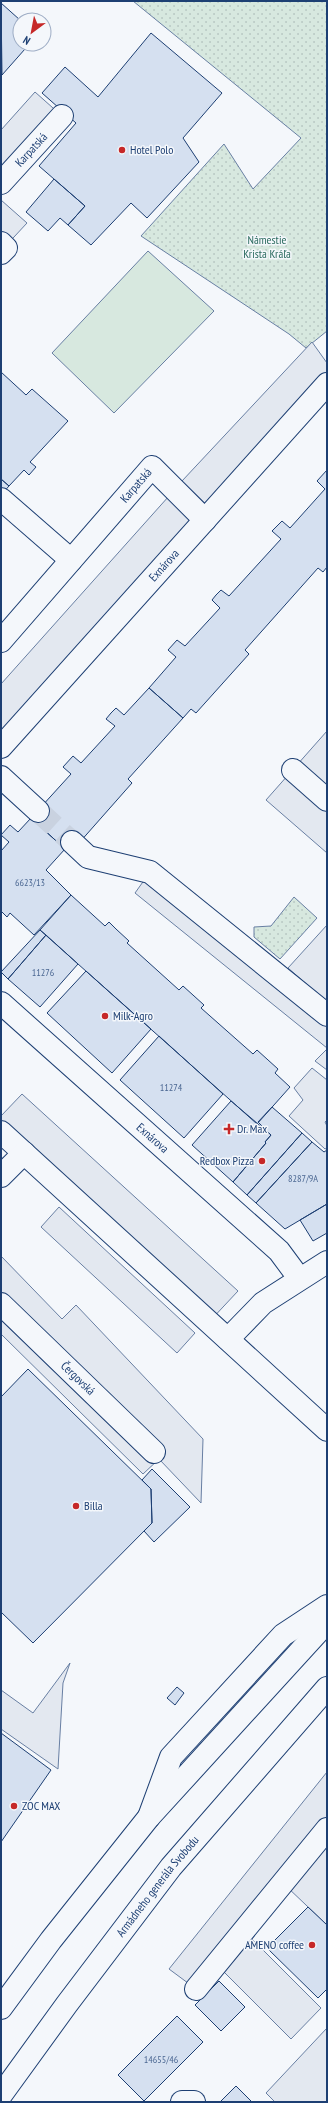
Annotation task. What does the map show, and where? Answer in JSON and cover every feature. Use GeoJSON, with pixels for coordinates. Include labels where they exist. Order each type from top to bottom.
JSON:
{"type":"FeatureCollection","features":[{"type":"Feature","properties":{"kind":"street","name":"Karpatská"},"geometry":{"type":"LineString","coordinates":[[1,183],[62,116]]}},
{"type":"Feature","properties":{"kind":"street","name":"Exnárova"},"geometry":{"type":"LineString","coordinates":[[1,747],[327,384]]}},
{"type":"Feature","properties":{"kind":"street","name":"Karpatská"},"geometry":{"type":"LineString","coordinates":[[1,641],[152,467],[205,520]]}},
{"type":"Feature","properties":{"kind":"street"},"geometry":{"type":"LineString","coordinates":[[1,499],[71,560]]}},
{"type":"Feature","properties":{"kind":"street"},"geometry":{"type":"LineString","coordinates":[[293,770],[327,800]]}},
{"type":"Feature","properties":{"kind":"street"},"geometry":{"type":"LineString","coordinates":[[1,776],[38,811]]}},
{"type":"Feature","properties":{"kind":"street"},"geometry":{"type":"LineString","coordinates":[[72,842],[88,858],[150,872],[327,1015]]}},
{"type":"Feature","properties":{"kind":"street","name":"Exnárova"},"geometry":{"type":"LineString","coordinates":[[1,1003],[279,1251],[299,1278]]}},
{"type":"Feature","properties":{"kind":"street"},"geometry":{"type":"LineString","coordinates":[[1,1132],[327,1430]]}},
{"type":"Feature","properties":{"kind":"street"},"geometry":{"type":"LineString","coordinates":[[1,1176],[24,1152]]}},
{"type":"Feature","properties":{"kind":"street"},"geometry":{"type":"LineString","coordinates":[[228,1339],[263,1303],[299,1278],[327,1262]]}},
{"type":"Feature","properties":{"kind":"street","name":"Čergovská"},"geometry":{"type":"LineString","coordinates":[[1,1304],[154,1452]]}},
{"type":"Feature","properties":{"kind":"street"},"geometry":{"type":"LineString","coordinates":[[149,1817],[171,1757],[283,1635],[327,1606]]}},
{"type":"Feature","properties":{"kind":"street"},"geometry":{"type":"LineString","coordinates":[[1,2008],[51,1940],[149,1817],[327,1622]]}},
{"type":"Feature","properties":{"kind":"street","name":"Armádneho generála Svobodu"},"geometry":{"type":"LineString","coordinates":[[1,2095],[67,2004],[171,1868],[327,1688]]}},
{"type":"Feature","properties":{"kind":"street"},"geometry":{"type":"LineString","coordinates":[[196,1989],[327,1829]]}},
{"type":"Feature","properties":{"kind":"street"},"geometry":{"type":"LineString","coordinates":[[182,2102],[194,2102]]}},
{"type":"Feature","properties":{"kind":"green space","name":"Námestie Krista Kráľa"},"geometry":{"type":"Polygon","coordinates":[[[133,1],[327,1],[327,331],[306,348],[289,334],[141,236],[224,144],[253,189],[301,138],[133,1]]]}},
{"type":"Feature","properties":{"kind":"green space"},"geometry":{"type":"Polygon","coordinates":[[[148,251],[214,311],[114,413],[52,353],[148,251]]]}},
{"type":"Feature","properties":{"kind":"green space"},"geometry":{"type":"Polygon","coordinates":[[[294,897],[317,918],[280,959],[254,937],[254,927],[271,926],[294,897]]]}},
{"type":"Feature","properties":{"kind":"shaded area"},"geometry":{"type":"Polygon","coordinates":[[[35,92],[62,116],[1,183],[1,130],[35,92]]]}},
{"type":"Feature","properties":{"kind":"shaded area"},"geometry":{"type":"Polygon","coordinates":[[[1,200],[27,223],[1,251],[1,200]]]}},
{"type":"Feature","properties":{"kind":"shaded area"},"geometry":{"type":"Polygon","coordinates":[[[312,342],[327,363],[327,384],[213,511],[182,481],[312,342]]]}},
{"type":"Feature","properties":{"kind":"shaded area"},"geometry":{"type":"Polygon","coordinates":[[[169,496],[199,526],[1,747],[1,684],[169,496]]]}},
{"type":"Feature","properties":{"kind":"shaded area"},"geometry":{"type":"Polygon","coordinates":[[[327,731],[327,853],[266,800],[327,731]]]}},
{"type":"Feature","properties":{"kind":"shaded area"},"geometry":{"type":"Polygon","coordinates":[[[150,872],[327,1015],[327,1048],[135,893],[150,872]]]}},
{"type":"Feature","properties":{"kind":"shaded area"},"geometry":{"type":"Polygon","coordinates":[[[327,925],[327,1002],[288,968],[327,925]]]}},
{"type":"Feature","properties":{"kind":"shaded area"},"geometry":{"type":"Polygon","coordinates":[[[327,1049],[327,1070],[315,1061],[327,1049]]]}},
{"type":"Feature","properties":{"kind":"shaded area"},"geometry":{"type":"Polygon","coordinates":[[[312,1068],[327,1080],[327,1120],[325,1122],[327,1126],[327,1148],[325,1149],[289,1116],[303,1100],[294,1088],[312,1068]]]}},
{"type":"Feature","properties":{"kind":"shaded area"},"geometry":{"type":"Polygon","coordinates":[[[22,1094],[238,1291],[209,1322],[1,1132],[1,1116],[22,1094]]]}},
{"type":"Feature","properties":{"kind":"shaded area"},"geometry":{"type":"Polygon","coordinates":[[[59,1207],[195,1333],[177,1353],[41,1227],[59,1207]]]}},
{"type":"Feature","properties":{"kind":"shaded area"},"geometry":{"type":"Polygon","coordinates":[[[1,1256],[62,1319],[76,1305],[203,1439],[201,1503],[159,1459],[143,1474],[1,1334],[1,1256]]]}},
{"type":"Feature","properties":{"kind":"shaded area"},"geometry":{"type":"Polygon","coordinates":[[[70,1663],[63,1683],[58,1769],[1,1729],[1,1690],[33,1713],[70,1663]]]}},
{"type":"Feature","properties":{"kind":"shaded area"},"geometry":{"type":"Polygon","coordinates":[[[327,1772],[327,1829],[196,1989],[169,1969],[327,1772]]]}},
{"type":"Feature","properties":{"kind":"shaded area"},"geometry":{"type":"Polygon","coordinates":[[[327,1843],[327,1925],[286,1886],[327,1843]]]}},
{"type":"Feature","properties":{"kind":"shaded area"},"geometry":{"type":"Polygon","coordinates":[[[251,1938],[321,2008],[291,2039],[220,1968],[251,1938]]]}},
{"type":"Feature","properties":{"kind":"shaded area"},"geometry":{"type":"Polygon","coordinates":[[[327,2028],[327,2102],[275,2102],[266,2093],[327,2028]]]}},
{"type":"Feature","properties":{"kind":"building"},"geometry":{"type":"Polygon","coordinates":[[[1,3],[12,13],[12,52],[22,52],[2,75],[1,3]]]}},
{"type":"Feature","properties":{"kind":"building","name":"Hotel Polo"},"geometry":{"type":"Polygon","coordinates":[[[151,33],[222,93],[183,138],[199,162],[147,218],[131,203],[91,245],[68,225],[85,206],[39,166],[76,123],[42,93],[65,67],[98,97],[151,33]]]}},
{"type":"Feature","properties":{"kind":"building"},"geometry":{"type":"Polygon","coordinates":[[[54,179],[85,206],[68,225],[60,218],[48,231],[26,212],[54,179]]]}},
{"type":"Feature","properties":{"kind":"building"},"geometry":{"type":"Polygon","coordinates":[[[1,372],[26,395],[32,389],[68,421],[30,462],[36,467],[29,475],[24,470],[9,486],[1,479],[1,372]]]}},
{"type":"Feature","properties":{"kind":"building"},"geometry":{"type":"Polygon","coordinates":[[[327,470],[327,567],[323,572],[318,568],[245,650],[249,654],[196,713],[191,709],[183,718],[149,688],[176,657],[168,650],[177,640],[185,646],[220,608],[212,600],[216,595],[221,590],[229,596],[281,539],[272,531],[282,521],[290,528],[325,489],[317,481],[327,470]]]}},
{"type":"Feature","properties":{"kind":"building"},"geometry":{"type":"Polygon","coordinates":[[[1,479],[9,486],[1,495],[1,479]]]}},
{"type":"Feature","properties":{"kind":"building"},"geometry":{"type":"Polygon","coordinates":[[[149,688],[183,718],[128,779],[132,783],[79,843],[65,849],[31,818],[71,774],[63,767],[73,756],[81,763],[115,726],[106,719],[111,713],[116,708],[124,715],[149,688]]]}},
{"type":"Feature","properties":{"kind":"building"},"geometry":{"type":"Polygon","coordinates":[[[31,818],[65,849],[46,870],[71,895],[34,935],[10,913],[7,917],[1,911],[1,851],[9,842],[1,835],[10,825],[18,832],[31,818]]]}},
{"type":"Feature","properties":{"kind":"building"},"geometry":{"type":"Polygon","coordinates":[[[71,895],[105,926],[109,922],[129,941],[127,943],[179,990],[183,986],[204,1005],[201,1008],[253,1054],[257,1050],[278,1069],[275,1073],[290,1087],[257,1124],[40,930],[71,895]]]}},
{"type":"Feature","properties":{"kind":"building"},"geometry":{"type":"Polygon","coordinates":[[[40,930],[46,935],[8,979],[1,972],[40,930]]]}},
{"type":"Feature","properties":{"kind":"building"},"geometry":{"type":"Polygon","coordinates":[[[46,935],[78,964],[40,1007],[8,979],[46,935]]]}},
{"type":"Feature","properties":{"kind":"building"},"geometry":{"type":"Polygon","coordinates":[[[86,971],[151,1029],[112,1073],[47,1013],[86,971]]]}},
{"type":"Feature","properties":{"kind":"building"},"geometry":{"type":"Polygon","coordinates":[[[159,1036],[223,1094],[184,1138],[120,1080],[159,1036]]]}},
{"type":"Feature","properties":{"kind":"building"},"geometry":{"type":"Polygon","coordinates":[[[231,1101],[271,1135],[233,1182],[192,1145],[231,1101]]]}},
{"type":"Feature","properties":{"kind":"building"},"geometry":{"type":"Polygon","coordinates":[[[272,1107],[302,1133],[247,1195],[233,1182],[271,1135],[258,1122],[272,1107]]]}},
{"type":"Feature","properties":{"kind":"building"},"geometry":{"type":"Polygon","coordinates":[[[302,1133],[312,1142],[256,1203],[247,1195],[302,1133]]]}},
{"type":"Feature","properties":{"kind":"building"},"geometry":{"type":"Polygon","coordinates":[[[312,1142],[324,1152],[327,1150],[327,1204],[285,1229],[256,1203],[312,1142]]]}},
{"type":"Feature","properties":{"kind":"building"},"geometry":{"type":"Polygon","coordinates":[[[327,1204],[327,1233],[313,1241],[300,1220],[327,1204]]]}},
{"type":"Feature","properties":{"kind":"building","name":"Billa"},"geometry":{"type":"Polygon","coordinates":[[[28,1369],[151,1489],[152,1523],[33,1643],[1,1612],[1,1397],[28,1369]]]}},
{"type":"Feature","properties":{"kind":"building"},"geometry":{"type":"Polygon","coordinates":[[[152,1469],[190,1507],[154,1542],[144,1531],[152,1523],[151,1489],[142,1480],[152,1469]]]}},
{"type":"Feature","properties":{"kind":"building"},"geometry":{"type":"Polygon","coordinates":[[[177,1687],[184,1693],[175,1705],[167,1698],[177,1687]]]}},
{"type":"Feature","properties":{"kind":"building","name":"ZOC MAX"},"geometry":{"type":"Polygon","coordinates":[[[1,1733],[51,1770],[1,1842],[1,1733]]]}},
{"type":"Feature","properties":{"kind":"building"},"geometry":{"type":"Polygon","coordinates":[[[308,1907],[327,1925],[327,1989],[318,1998],[267,1948],[308,1907]]]}},
{"type":"Feature","properties":{"kind":"building"},"geometry":{"type":"Polygon","coordinates":[[[219,1981],[245,2007],[221,2031],[195,2005],[219,1981]]]}},
{"type":"Feature","properties":{"kind":"building"},"geometry":{"type":"Polygon","coordinates":[[[177,2016],[203,2042],[144,2101],[118,2075],[177,2016]]]}},
{"type":"Feature","properties":{"kind":"building"},"geometry":{"type":"Polygon","coordinates":[[[236,2086],[252,2102],[220,2102],[236,2086]]]}},
{"type":"Feature","properties":{"kind":"tunnel"},"geometry":{"type":"LineString","coordinates":[[38,811],[72,842]]}},
{"type":"Feature","properties":{"kind":"place","name":"Hotel Polo"},"geometry":{"type":"Point","coordinates":[122,150]}},
{"type":"Feature","properties":{"kind":"place","name":"Milk-Agro"},"geometry":{"type":"Point","coordinates":[105,1016]}},
{"type":"Feature","properties":{"kind":"place","name":"Dr. Max"},"geometry":{"type":"Point","coordinates":[229,1129]}},
{"type":"Feature","properties":{"kind":"place","name":"Redbox Pizza"},"geometry":{"type":"Point","coordinates":[262,1161]}},
{"type":"Feature","properties":{"kind":"place","name":"Billa"},"geometry":{"type":"Point","coordinates":[76,1506]}},
{"type":"Feature","properties":{"kind":"place","name":"ZOC MAX"},"geometry":{"type":"Point","coordinates":[14,1806]}},
{"type":"Feature","properties":{"kind":"place","name":"AMENO coffee"},"geometry":{"type":"Point","coordinates":[312,1945]}}]}
